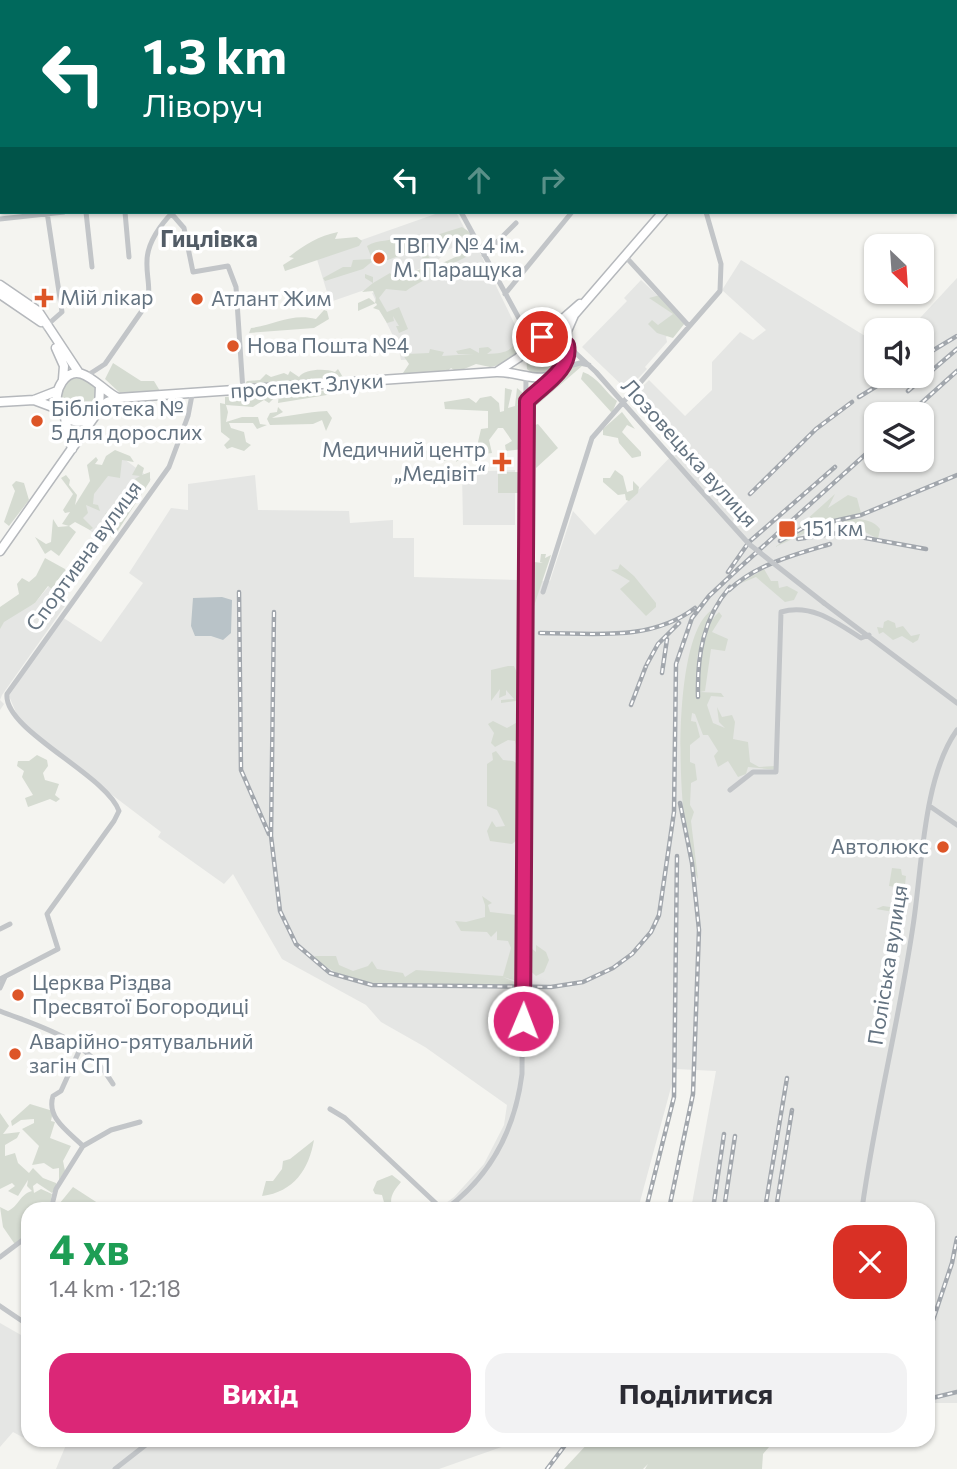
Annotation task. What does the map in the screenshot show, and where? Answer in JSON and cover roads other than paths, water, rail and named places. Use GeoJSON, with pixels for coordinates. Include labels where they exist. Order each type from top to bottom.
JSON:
{"type":"FeatureCollection","features":[{"type":"Feature","properties":{"kind":"main road"},"geometry":{"type":"LineString","coordinates":[[496,372],[526,351],[585,301],[661,214]]}},
{"type":"Feature","properties":{"kind":"main road"},"geometry":{"type":"LineString","coordinates":[[0,285],[36,313],[58,346],[64,366],[63,379],[57,391],[58,409]]}},
{"type":"Feature","properties":{"kind":"main road"},"geometry":{"type":"LineString","coordinates":[[0,294],[36,313]]}},
{"type":"Feature","properties":{"kind":"main road"},"geometry":{"type":"LineString","coordinates":[[526,351],[523,361],[526,374],[539,379],[549,379],[562,368],[568,354],[568,327],[585,301]]}},
{"type":"Feature","properties":{"kind":"main road"},"geometry":{"type":"LineString","coordinates":[[542,337],[557,338],[567,345]]}},
{"type":"Feature","properties":{"kind":"main road"},"geometry":{"type":"LineString","coordinates":[[58,346],[83,374],[118,398]]}},
{"type":"Feature","properties":{"kind":"main road","name":"проспект Злуки"},"geometry":{"type":"LineString","coordinates":[[96,414],[107,402],[118,398],[496,372],[526,374]]}},
{"type":"Feature","properties":{"kind":"main road"},"geometry":{"type":"LineString","coordinates":[[63,379],[83,374]]}},
{"type":"Feature","properties":{"kind":"main road"},"geometry":{"type":"LineString","coordinates":[[0,551],[96,414],[99,385]]}},
{"type":"Feature","properties":{"kind":"main road"},"geometry":{"type":"LineString","coordinates":[[0,402],[34,400],[57,391]]}},
{"type":"Feature","properties":{"kind":"main road"},"geometry":{"type":"LineString","coordinates":[[34,400],[58,409],[64,417],[72,449]]}},
{"type":"Feature","properties":{"kind":"main road"},"geometry":{"type":"LineString","coordinates":[[64,417],[80,423],[96,414]]}},
{"type":"Feature","properties":{"kind":"street"},"geometry":{"type":"LineString","coordinates":[[0,219],[13,214]]}},
{"type":"Feature","properties":{"kind":"street"},"geometry":{"type":"LineString","coordinates":[[47,326],[60,316],[62,308],[48,214]]}},
{"type":"Feature","properties":{"kind":"street"},"geometry":{"type":"LineString","coordinates":[[86,214],[92,267]]}},
{"type":"Feature","properties":{"kind":"street"},"geometry":{"type":"LineString","coordinates":[[125,214],[129,257]]}},
{"type":"Feature","properties":{"kind":"street"},"geometry":{"type":"LineString","coordinates":[[99,385],[105,364],[146,305],[150,294],[146,258],[153,239],[171,214]]}},
{"type":"Feature","properties":{"kind":"street"},"geometry":{"type":"LineString","coordinates":[[173,214],[184,228],[193,272],[228,266],[236,287],[243,391]]}},
{"type":"Feature","properties":{"kind":"street"},"geometry":{"type":"LineString","coordinates":[[462,214],[533,344]]}},
{"type":"Feature","properties":{"kind":"street"},"geometry":{"type":"LineString","coordinates":[[505,294],[570,214]]}},
{"type":"Feature","properties":{"kind":"street"},"geometry":{"type":"LineString","coordinates":[[543,592],[592,438],[720,291],[720,259],[707,214]]}},
{"type":"Feature","properties":{"kind":"street"},"geometry":{"type":"LineString","coordinates":[[484,255],[516,223]]}},
{"type":"Feature","properties":{"kind":"street"},"geometry":{"type":"LineString","coordinates":[[625,256],[689,326]]}},
{"type":"Feature","properties":{"kind":"street","name":"Лозовецька вулиця"},"geometry":{"type":"LineString","coordinates":[[567,345],[589,365],[749,543],[957,703]]}},
{"type":"Feature","properties":{"kind":"street"},"geometry":{"type":"LineString","coordinates":[[562,368],[572,363],[589,365]]}},
{"type":"Feature","properties":{"kind":"street"},"geometry":{"type":"LineString","coordinates":[[83,374],[105,364]]}},
{"type":"Feature","properties":{"kind":"street"},"geometry":{"type":"LineString","coordinates":[[454,1202],[469,1191],[498,1152],[513,1121],[522,1074],[526,374]]}},
{"type":"Feature","properties":{"kind":"street"},"geometry":{"type":"LineString","coordinates":[[527,401],[549,379]]}},
{"type":"Feature","properties":{"kind":"street","name":"Спортивна вулиця"},"geometry":{"type":"LineString","coordinates":[[2,978],[58,949],[47,914],[119,811],[111,796],[65,761],[13,715],[6,698],[9,688],[169,467],[189,412],[192,395]]}},
{"type":"Feature","properties":{"kind":"street","name":"Лозовецька вулиця"},"geometry":{"type":"LineString","coordinates":[[730,790],[753,772],[773,774],[777,769],[781,612],[801,610],[825,615],[860,638],[869,635]]}},
{"type":"Feature","properties":{"kind":"street","name":"Поліська вулиця"},"geometry":{"type":"LineString","coordinates":[[863,1202],[914,924],[918,863],[942,755],[957,730]]}},
{"type":"Feature","properties":{"kind":"street"},"geometry":{"type":"LineString","coordinates":[[931,807],[957,825]]}},
{"type":"Feature","properties":{"kind":"street"},"geometry":{"type":"LineString","coordinates":[[0,929],[10,924]]}},
{"type":"Feature","properties":{"kind":"street"},"geometry":{"type":"LineString","coordinates":[[0,988],[2,978]]}},
{"type":"Feature","properties":{"kind":"street"},"geometry":{"type":"LineString","coordinates":[[0,1011],[49,1027],[80,1048],[104,1069],[113,1084]]}},
{"type":"Feature","properties":{"kind":"street"},"geometry":{"type":"LineString","coordinates":[[80,1048],[61,1091],[53,1096],[51,1101],[56,1119],[83,1146]]}},
{"type":"Feature","properties":{"kind":"street"},"geometry":{"type":"LineString","coordinates":[[330,1109],[345,1118],[436,1202]]}},
{"type":"Feature","properties":{"kind":"street"},"geometry":{"type":"LineString","coordinates":[[53,1202],[56,1189],[83,1146],[111,1130],[140,1122]]}},
{"type":"Feature","properties":{"kind":"street"},"geometry":{"type":"LineString","coordinates":[[0,1257],[21,1241]]}},
{"type":"Feature","properties":{"kind":"street"},"geometry":{"type":"LineString","coordinates":[[0,1307],[21,1320]]}},
{"type":"Feature","properties":{"kind":"street"},"geometry":{"type":"LineString","coordinates":[[115,1469],[144,1447]]}},
{"type":"Feature","properties":{"kind":"street"},"geometry":{"type":"LineString","coordinates":[[122,1463],[127,1469]]}},
{"type":"Feature","properties":{"kind":"railway"},"geometry":{"type":"LineString","coordinates":[[934,350],[957,336]]}},
{"type":"Feature","properties":{"kind":"railway"},"geometry":{"type":"LineString","coordinates":[[908,391],[957,349]]}},
{"type":"Feature","properties":{"kind":"railway"},"geometry":{"type":"LineString","coordinates":[[922,402],[957,371]]}},
{"type":"Feature","properties":{"kind":"railway"},"geometry":{"type":"LineString","coordinates":[[859,397],[874,388]]}},
{"type":"Feature","properties":{"kind":"railway"},"geometry":{"type":"LineString","coordinates":[[750,494],[816,429],[852,402]]}},
{"type":"Feature","properties":{"kind":"railway"},"geometry":{"type":"LineString","coordinates":[[274,612],[271,836],[280,911],[296,944],[330,973],[372,985],[551,987],[583,982],[613,968],[632,954],[651,932],[659,915],[674,812],[676,664],[692,618],[709,596],[864,456]]}},
{"type":"Feature","properties":{"kind":"railway"},"geometry":{"type":"LineString","coordinates":[[728,572],[749,542],[835,467]]}},
{"type":"Feature","properties":{"kind":"railway"},"geometry":{"type":"LineString","coordinates":[[780,541],[803,528],[861,515],[957,475]]}},
{"type":"Feature","properties":{"kind":"railway"},"geometry":{"type":"LineString","coordinates":[[798,539],[838,533],[926,549]]}},
{"type":"Feature","properties":{"kind":"railway"},"geometry":{"type":"LineString","coordinates":[[729,590],[764,567],[830,544]]}},
{"type":"Feature","properties":{"kind":"railway"},"geometry":{"type":"LineString","coordinates":[[698,697],[704,638],[713,612],[730,587]]}},
{"type":"Feature","properties":{"kind":"railway"},"geometry":{"type":"LineString","coordinates":[[239,592],[241,770],[269,834]]}},
{"type":"Feature","properties":{"kind":"railway"},"geometry":{"type":"LineString","coordinates":[[540,633],[601,634],[640,631],[678,619],[695,608]]}},
{"type":"Feature","properties":{"kind":"railway"},"geometry":{"type":"LineString","coordinates":[[647,664],[658,644],[679,623]]}},
{"type":"Feature","properties":{"kind":"railway"},"geometry":{"type":"LineString","coordinates":[[662,673],[667,639]]}},
{"type":"Feature","properties":{"kind":"railway"},"geometry":{"type":"LineString","coordinates":[[631,705],[646,666]]}},
{"type":"Feature","properties":{"kind":"railway"},"geometry":{"type":"LineString","coordinates":[[670,1202],[693,1094],[699,930],[692,863],[680,803]]}},
{"type":"Feature","properties":{"kind":"railway"},"geometry":{"type":"LineString","coordinates":[[648,1202],[674,1097],[677,856]]}},
{"type":"Feature","properties":{"kind":"railway"},"geometry":{"type":"LineString","coordinates":[[766,1202],[787,1078]]}},
{"type":"Feature","properties":{"kind":"railway"},"geometry":{"type":"LineString","coordinates":[[777,1202],[792,1110]]}},
{"type":"Feature","properties":{"kind":"railway"},"geometry":{"type":"LineString","coordinates":[[714,1202],[724,1134]]}},
{"type":"Feature","properties":{"kind":"railway"},"geometry":{"type":"LineString","coordinates":[[725,1202],[735,1136]]}},
{"type":"Feature","properties":{"kind":"railway"},"geometry":{"type":"LineString","coordinates":[[935,1314],[952,1263],[957,1238]]}},
{"type":"Feature","properties":{"kind":"railway"},"geometry":{"type":"LineString","coordinates":[[935,1397],[957,1392]]}},
{"type":"Feature","properties":{"kind":"railway"},"geometry":{"type":"LineString","coordinates":[[547,1469],[564,1447]]}},
{"type":"Feature","properties":{"kind":"place","name":"ТВПУ № 4 ім. М. Паращука"},"geometry":{"type":"Point","coordinates":[379,258]}},
{"type":"Feature","properties":{"kind":"place","name":"Мій лікар"},"geometry":{"type":"Point","coordinates":[44,298]}},
{"type":"Feature","properties":{"kind":"place","name":"Атлант Жим"},"geometry":{"type":"Point","coordinates":[197,299]}},
{"type":"Feature","properties":{"kind":"place","name":"Нова Пошта №4"},"geometry":{"type":"Point","coordinates":[233,346]}},
{"type":"Feature","properties":{"kind":"place","name":"Бібліотека № 5 для дорослих"},"geometry":{"type":"Point","coordinates":[37,421]}},
{"type":"Feature","properties":{"kind":"place","name":"Медичний центр „Медівіт“"},"geometry":{"type":"Point","coordinates":[502,462]}},
{"type":"Feature","properties":{"kind":"place","name":"151 км"},"geometry":{"type":"Point","coordinates":[787,529]}},
{"type":"Feature","properties":{"kind":"place","name":"Автолюкс"},"geometry":{"type":"Point","coordinates":[943,847]}},
{"type":"Feature","properties":{"kind":"place","name":"Церква Різдва Пресвятої Богородиці"},"geometry":{"type":"Point","coordinates":[18,995]}},
{"type":"Feature","properties":{"kind":"place","name":"Аварійно-рятувальний загін СП"},"geometry":{"type":"Point","coordinates":[15,1054]}},
{"type":"Feature","properties":{"kind":"district","name":"Гицлівка"},"geometry":{"type":"Point","coordinates":[209,239]}}]}
